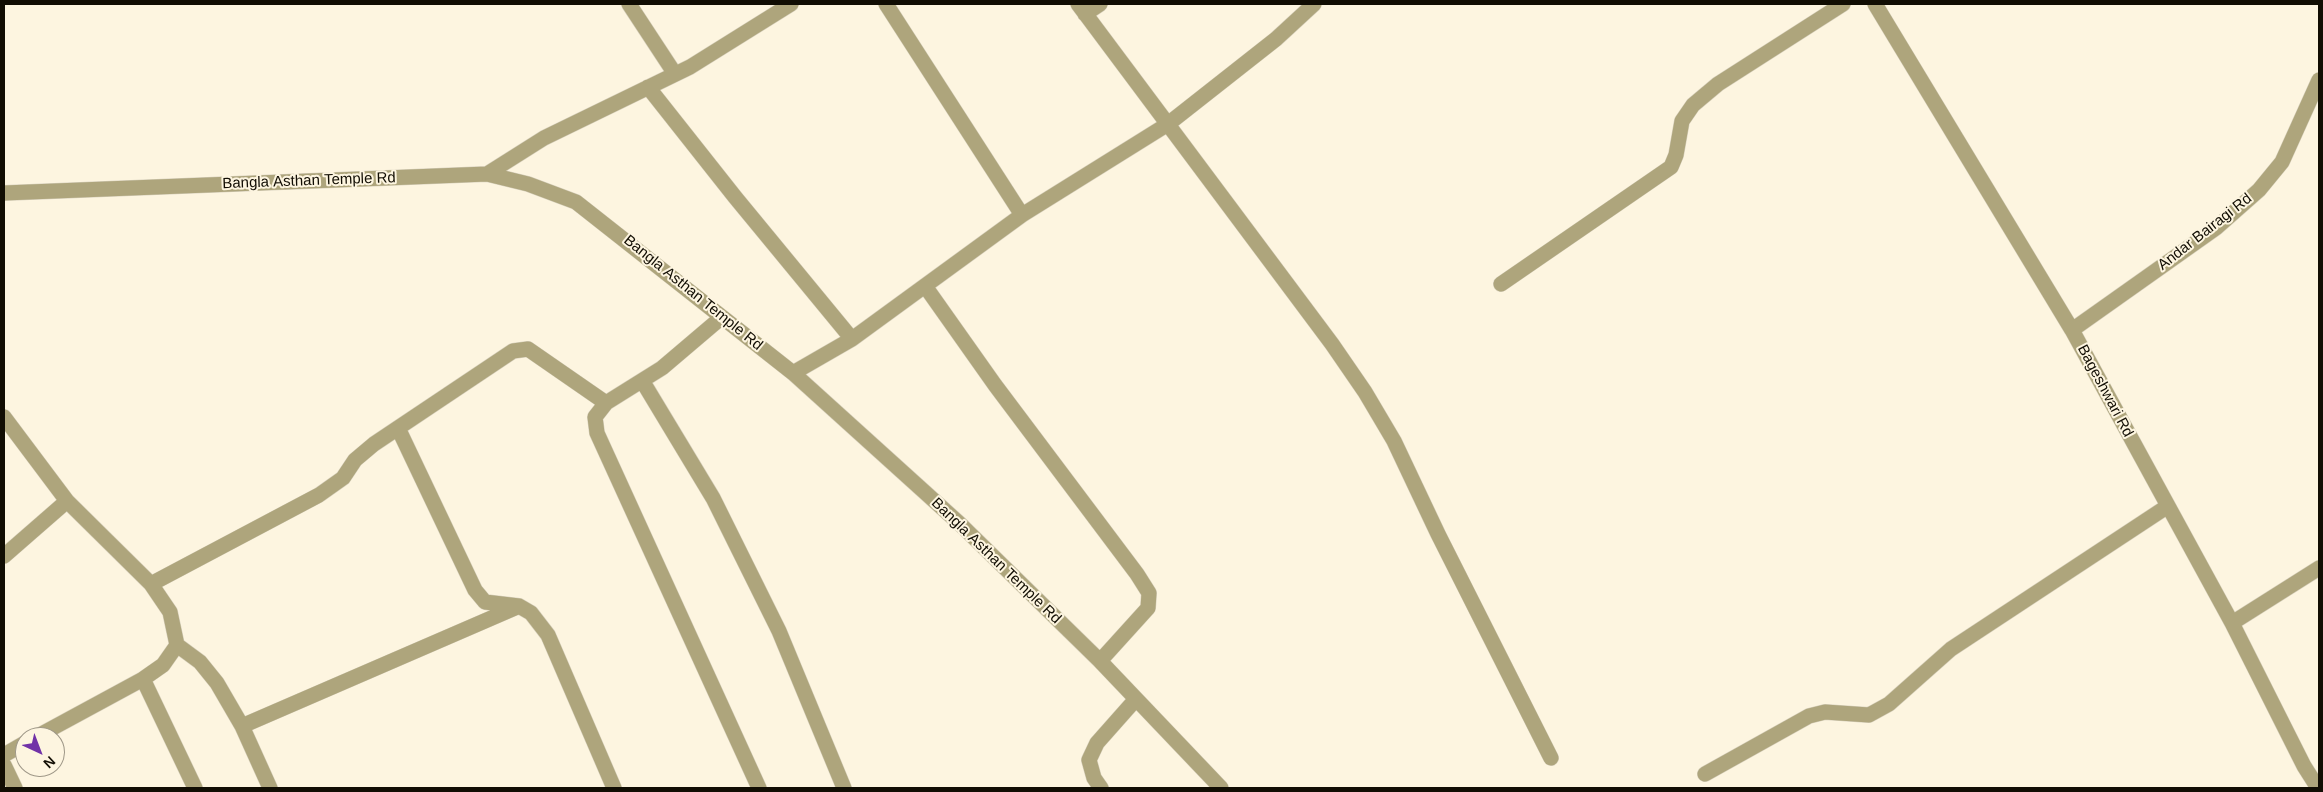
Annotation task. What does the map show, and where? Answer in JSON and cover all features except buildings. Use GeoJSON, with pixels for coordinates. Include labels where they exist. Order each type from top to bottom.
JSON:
{"type":"FeatureCollection","features":[{"type":"Feature","properties":{"kind":"street"},"geometry":{"type":"LineString","coordinates":[[629,4],[675,74]]}},
{"type":"Feature","properties":{"kind":"street"},"geometry":{"type":"LineString","coordinates":[[487,174],[544,138],[690,67],[791,4]]}},
{"type":"Feature","properties":{"kind":"street"},"geometry":{"type":"LineString","coordinates":[[886,4],[1022,215]]}},
{"type":"Feature","properties":{"kind":"street"},"geometry":{"type":"LineString","coordinates":[[1100,4],[1082,9],[1332,344],[1394,441],[1438,534],[1551,758]]}},
{"type":"Feature","properties":{"kind":"street"},"geometry":{"type":"LineString","coordinates":[[793,373],[852,339],[1022,215],[1168,124],[1276,38],[1314,4]]}},
{"type":"Feature","properties":{"kind":"street"},"geometry":{"type":"LineString","coordinates":[[1501,284],[1671,167],[1676,155],[1682,121],[1693,105],[1718,84],[1843,4]]}},
{"type":"Feature","properties":{"kind":"street","name":"Bageshwari Rd"},"geometry":{"type":"LineString","coordinates":[[1875,4],[2072,330],[2232,623],[2304,766],[2318,788]]}},
{"type":"Feature","properties":{"kind":"street","name":"Andar Bairagi Rd"},"geometry":{"type":"LineString","coordinates":[[2072,330],[2216,228],[2259,190],[2282,162],[2319,80]]}},
{"type":"Feature","properties":{"kind":"street"},"geometry":{"type":"LineString","coordinates":[[648,87],[735,197],[852,339]]}},
{"type":"Feature","properties":{"kind":"street","name":"Bangla Asthan Temple Rd"},"geometry":{"type":"LineString","coordinates":[[4,193],[487,174],[528,184],[576,202],[793,373],[960,524],[1100,661],[1221,788]]}},
{"type":"Feature","properties":{"kind":"street"},"geometry":{"type":"LineString","coordinates":[[926,286],[1001,393],[1149,593],[1148,608],[1100,661]]}},
{"type":"Feature","properties":{"kind":"street"},"geometry":{"type":"LineString","coordinates":[[722,317],[643,382],[606,402],[595,418],[597,434],[759,788]]}},
{"type":"Feature","properties":{"kind":"street"},"geometry":{"type":"LineString","coordinates":[[152,584],[319,495],[343,478],[355,460],[398,428],[513,351],[528,349],[606,402]]}},
{"type":"Feature","properties":{"kind":"street"},"geometry":{"type":"LineString","coordinates":[[643,382],[714,498],[771,614],[844,788]]}},
{"type":"Feature","properties":{"kind":"street"},"geometry":{"type":"LineString","coordinates":[[4,417],[67,501],[152,584],[170,612],[177,645],[200,662],[217,683],[242,726],[270,788]]}},
{"type":"Feature","properties":{"kind":"street"},"geometry":{"type":"LineString","coordinates":[[398,428],[474,590],[485,602],[519,606],[531,613],[548,635],[614,788]]}},
{"type":"Feature","properties":{"kind":"street"},"geometry":{"type":"LineString","coordinates":[[4,556],[67,501]]}},
{"type":"Feature","properties":{"kind":"street"},"geometry":{"type":"LineString","coordinates":[[1705,774],[1809,716],[1826,712],[1869,715],[1889,704],[1950,649],[2168,506]]}},
{"type":"Feature","properties":{"kind":"street"},"geometry":{"type":"LineString","coordinates":[[2232,623],[2319,568]]}},
{"type":"Feature","properties":{"kind":"street"},"geometry":{"type":"LineString","coordinates":[[242,726],[519,606]]}},
{"type":"Feature","properties":{"kind":"street"},"geometry":{"type":"LineString","coordinates":[[54,727],[143,679],[163,665],[177,645]]}},
{"type":"Feature","properties":{"kind":"street"},"geometry":{"type":"LineString","coordinates":[[143,679],[196,788]]}},
{"type":"Feature","properties":{"kind":"street"},"geometry":{"type":"LineString","coordinates":[[1101,788],[1094,778],[1089,760],[1097,744],[1136,699]]}},
{"type":"Feature","properties":{"kind":"street"},"geometry":{"type":"LineString","coordinates":[[4,755],[15,749]]}},
{"type":"Feature","properties":{"kind":"street"},"geometry":{"type":"LineString","coordinates":[[4,765],[15,788]]}}]}
